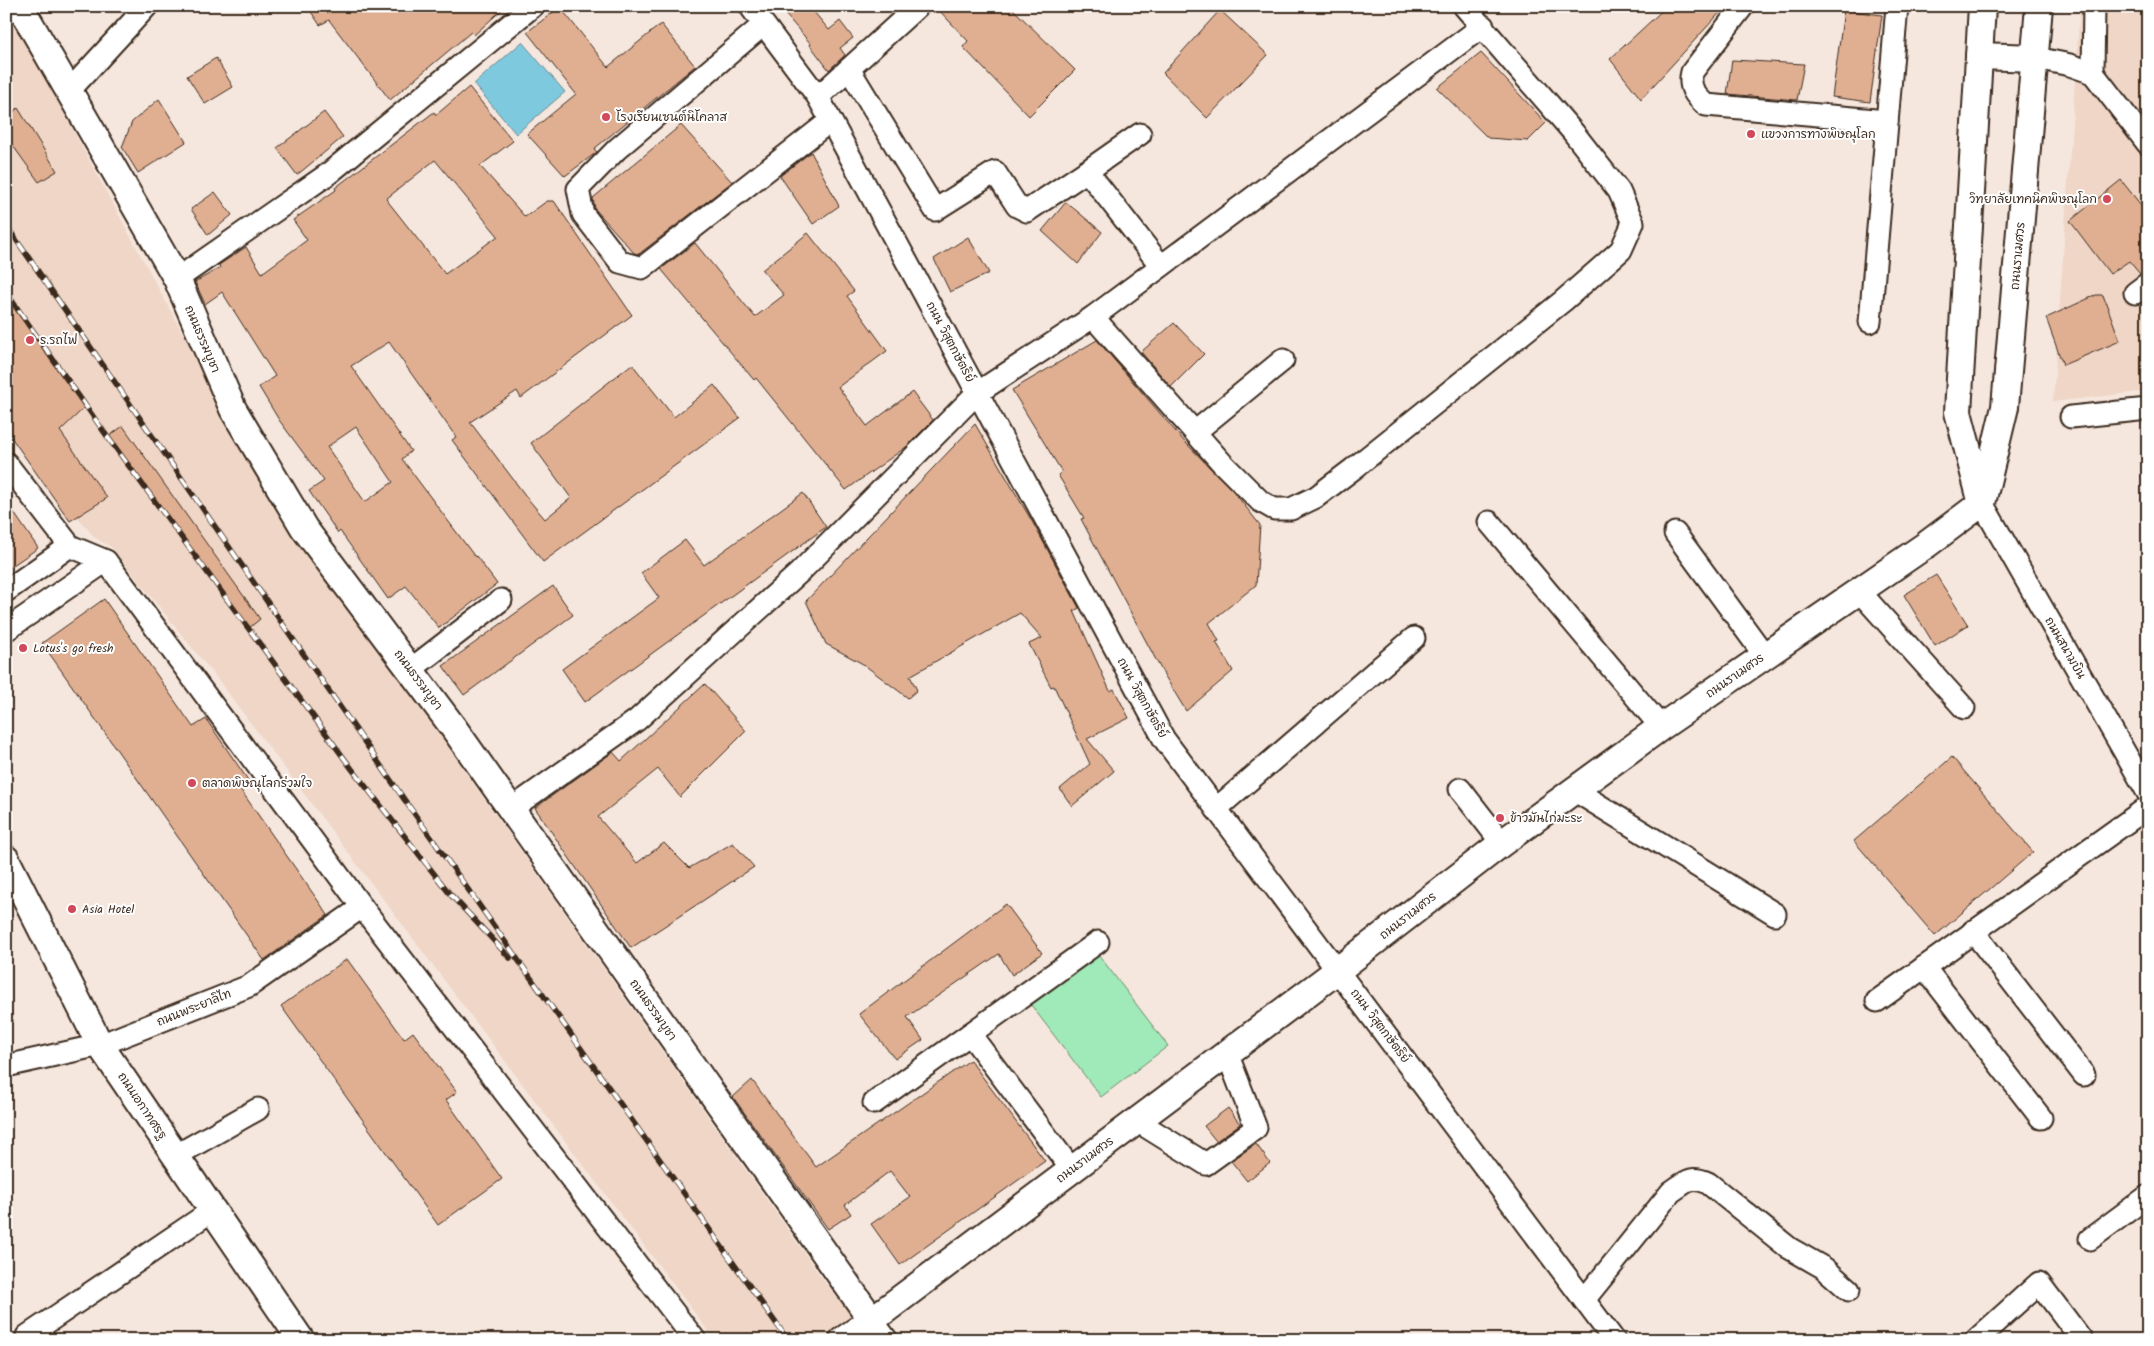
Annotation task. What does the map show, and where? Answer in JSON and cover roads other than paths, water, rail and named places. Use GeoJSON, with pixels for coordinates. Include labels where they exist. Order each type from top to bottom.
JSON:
{"type":"FeatureCollection","features":[{"type":"Feature","properties":{"kind":"main road","name":"ถนนธรรมบูชา"},"geometry":{"type":"LineString","coordinates":[[20,6],[177,279],[233,410],[304,528],[511,809],[880,1330]]}},
{"type":"Feature","properties":{"kind":"main road"},"geometry":{"type":"LineString","coordinates":[[1982,6],[1958,412],[1982,503]]}},
{"type":"Feature","properties":{"kind":"main road","name":"ถนนราเมศวร"},"geometry":{"type":"LineString","coordinates":[[843,1340],[880,1330],[1072,1170],[1338,970],[1502,843],[1661,727],[1926,545],[1982,503],[2004,407],[2040,6]]}},
{"type":"Feature","properties":{"kind":"main road"},"geometry":{"type":"LineString","coordinates":[[1979,56],[2036,58]]}},
{"type":"Feature","properties":{"kind":"main road","name":"ถนนเอกาทศรฐ"},"geometry":{"type":"LineString","coordinates":[[6,858],[100,1045],[300,1340]]}},
{"type":"Feature","properties":{"kind":"street"},"geometry":{"type":"LineString","coordinates":[[69,90],[147,6]]}},
{"type":"Feature","properties":{"kind":"street"},"geometry":{"type":"LineString","coordinates":[[177,279],[328,174],[533,6]]}},
{"type":"Feature","properties":{"kind":"street","name":"ถนน วิสุตกษัตริย์"},"geometry":{"type":"LineString","coordinates":[[750,6],[818,98],[1164,739],[1614,1340]]}},
{"type":"Feature","properties":{"kind":"street"},"geometry":{"type":"LineString","coordinates":[[818,98],[918,6]]}},
{"type":"Feature","properties":{"kind":"street"},"geometry":{"type":"LineString","coordinates":[[1093,317],[1195,432],[1260,501],[1274,509],[1291,508],[1316,496],[1353,469],[1563,301],[1621,250],[1633,223],[1619,191],[1573,132],[1464,6]]}},
{"type":"Feature","properties":{"kind":"street"},"geometry":{"type":"LineString","coordinates":[[1743,6],[1692,72],[1690,81],[1693,92],[1699,100],[1706,105],[1887,121]]}},
{"type":"Feature","properties":{"kind":"street"},"geometry":{"type":"LineString","coordinates":[[1870,322],[1897,6]]}},
{"type":"Feature","properties":{"kind":"street"},"geometry":{"type":"LineString","coordinates":[[2093,74],[2094,6]]}},
{"type":"Feature","properties":{"kind":"street"},"geometry":{"type":"LineString","coordinates":[[763,25],[617,149],[578,189],[583,214],[620,262],[642,268],[830,120]]}},
{"type":"Feature","properties":{"kind":"street"},"geometry":{"type":"LineString","coordinates":[[511,809],[637,720],[800,572],[978,393],[1093,317],[1483,26]]}},
{"type":"Feature","properties":{"kind":"street"},"geometry":{"type":"LineString","coordinates":[[2036,58],[2070,65],[2093,74],[2148,144]]}},
{"type":"Feature","properties":{"kind":"street"},"geometry":{"type":"LineString","coordinates":[[849,69],[936,210],[994,172],[1017,206],[1027,211],[1087,172],[1140,134]]}},
{"type":"Feature","properties":{"kind":"street"},"geometry":{"type":"LineString","coordinates":[[1087,172],[1161,266]]}},
{"type":"Feature","properties":{"kind":"street"},"geometry":{"type":"LineString","coordinates":[[1195,432],[1283,360]]}},
{"type":"Feature","properties":{"kind":"street"},"geometry":{"type":"LineString","coordinates":[[2072,417],[2148,409]]}},
{"type":"Feature","properties":{"kind":"street"},"geometry":{"type":"LineString","coordinates":[[6,462],[70,546],[106,561],[362,906],[694,1340]]}},
{"type":"Feature","properties":{"kind":"street","name":"ถนนสนามบิน"},"geometry":{"type":"LineString","coordinates":[[1982,503],[2148,793]]}},
{"type":"Feature","properties":{"kind":"street"},"geometry":{"type":"LineString","coordinates":[[1489,522],[1661,727]]}},
{"type":"Feature","properties":{"kind":"street"},"geometry":{"type":"LineString","coordinates":[[1675,533],[1765,656]]}},
{"type":"Feature","properties":{"kind":"street"},"geometry":{"type":"LineString","coordinates":[[6,591],[70,546]]}},
{"type":"Feature","properties":{"kind":"street"},"geometry":{"type":"LineString","coordinates":[[6,630],[106,561]]}},
{"type":"Feature","properties":{"kind":"street"},"geometry":{"type":"LineString","coordinates":[[1859,591],[1964,708]]}},
{"type":"Feature","properties":{"kind":"street"},"geometry":{"type":"LineString","coordinates":[[410,670],[501,600]]}},
{"type":"Feature","properties":{"kind":"street"},"geometry":{"type":"LineString","coordinates":[[1216,809],[1414,638]]}},
{"type":"Feature","properties":{"kind":"street"},"geometry":{"type":"LineString","coordinates":[[1460,789],[1502,843]]}},
{"type":"Feature","properties":{"kind":"street"},"geometry":{"type":"LineString","coordinates":[[1574,790],[1775,914]]}},
{"type":"Feature","properties":{"kind":"street"},"geometry":{"type":"LineString","coordinates":[[1877,1001],[2148,807]]}},
{"type":"Feature","properties":{"kind":"street","name":"ถนนพระยาลิไท"},"geometry":{"type":"LineString","coordinates":[[6,1066],[100,1045],[249,986],[362,906]]}},
{"type":"Feature","properties":{"kind":"street"},"geometry":{"type":"LineString","coordinates":[[1973,931],[2084,1075]]}},
{"type":"Feature","properties":{"kind":"street"},"geometry":{"type":"LineString","coordinates":[[874,1103],[1098,942]]}},
{"type":"Feature","properties":{"kind":"street"},"geometry":{"type":"LineString","coordinates":[[1924,967],[2041,1118]]}},
{"type":"Feature","properties":{"kind":"street"},"geometry":{"type":"LineString","coordinates":[[970,1034],[1072,1170]]}},
{"type":"Feature","properties":{"kind":"street"},"geometry":{"type":"LineString","coordinates":[[1137,1121],[1206,1164],[1256,1128],[1227,1053]]}},
{"type":"Feature","properties":{"kind":"street"},"geometry":{"type":"LineString","coordinates":[[176,1156],[258,1109]]}},
{"type":"Feature","properties":{"kind":"street"},"geometry":{"type":"LineString","coordinates":[[1584,1300],[1671,1192],[1688,1181],[1697,1178],[1708,1183],[1789,1248],[1824,1268],[1850,1290]]}},
{"type":"Feature","properties":{"kind":"street"},"geometry":{"type":"LineString","coordinates":[[2090,1239],[2148,1196]]}},
{"type":"Feature","properties":{"kind":"street"},"geometry":{"type":"LineString","coordinates":[[27,1336],[212,1210]]}},
{"type":"Feature","properties":{"kind":"street"},"geometry":{"type":"LineString","coordinates":[[1976,1340],[2039,1283],[2082,1340]]}},
{"type":"Feature","properties":{"kind":"water"},"geometry":{"type":"Polygon","coordinates":[[[522,42],[565,92],[516,134],[474,84],[522,42]]]}},
{"type":"Feature","properties":{"kind":"railway"},"geometry":{"type":"LineString","coordinates":[[6,225],[406,802],[788,1340]]}},
{"type":"Feature","properties":{"kind":"railway"},"geometry":{"type":"LineString","coordinates":[[6,292],[109,439],[352,769],[450,894],[510,958]]}},
{"type":"Feature","properties":{"kind":"place","name":"โรงเรียนเซนต์นิโคลาส"},"geometry":{"type":"Point","coordinates":[606,117]}},
{"type":"Feature","properties":{"kind":"place","name":"แขวงการทางพิษณุโลก"},"geometry":{"type":"Point","coordinates":[1751,134]}},
{"type":"Feature","properties":{"kind":"place","name":"วิทยาลัยเทคนิคพิษณุโลก"},"geometry":{"type":"Point","coordinates":[2107,199]}},
{"type":"Feature","properties":{"kind":"place","name":"ร.รถไฟ"},"geometry":{"type":"Point","coordinates":[30,340]}},
{"type":"Feature","properties":{"kind":"place","name":"Lotus's go fresh"},"geometry":{"type":"Point","coordinates":[23,648]}},
{"type":"Feature","properties":{"kind":"place","name":"ตลาดพิษณุโลกร่วมใจ"},"geometry":{"type":"Point","coordinates":[192,783]}},
{"type":"Feature","properties":{"kind":"place","name":"ข้าวมันไก่มะระ"},"geometry":{"type":"Point","coordinates":[1500,818]}},
{"type":"Feature","properties":{"kind":"place","name":"Asia Hotel"},"geometry":{"type":"Point","coordinates":[72,909]}}]}
